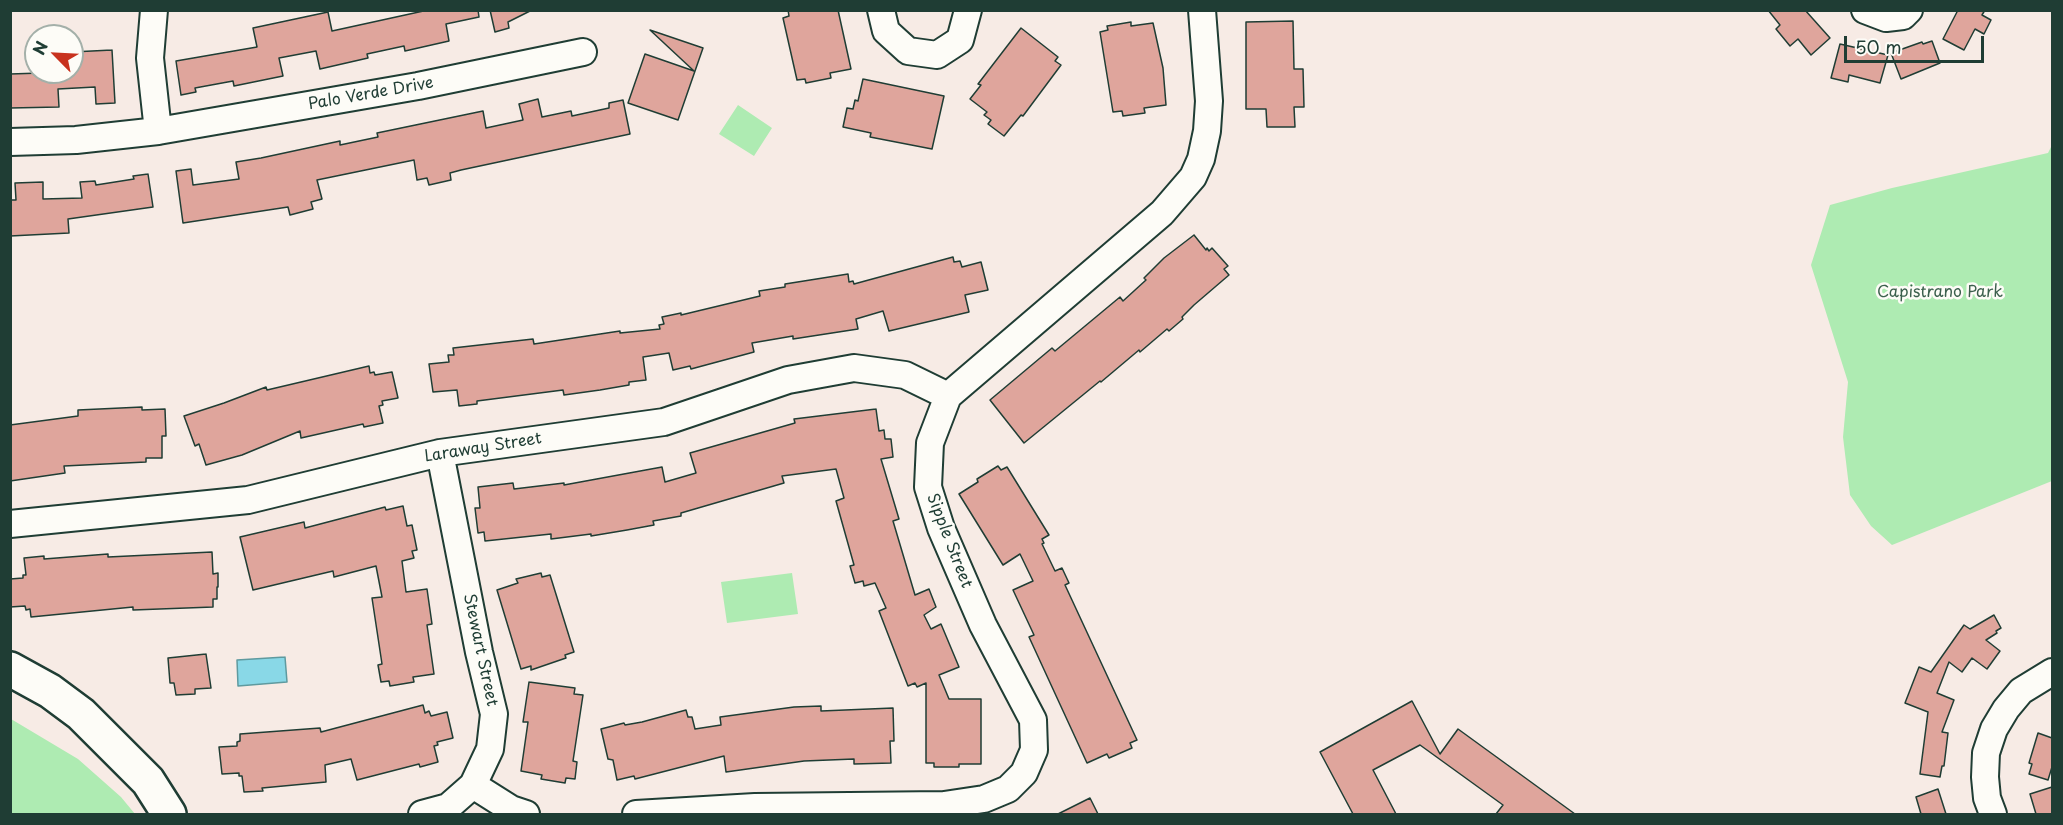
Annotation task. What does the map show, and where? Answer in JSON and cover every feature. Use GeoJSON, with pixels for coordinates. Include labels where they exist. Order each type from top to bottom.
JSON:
{"type":"FeatureCollection","features":[{"type":"Feature","properties":{"kind":"main road"},"geometry":{"type":"LineString","coordinates":[[10,669],[81,714],[148,781],[169,814]]}},
{"type":"Feature","properties":{"kind":"main road"},"geometry":{"type":"LineString","coordinates":[[10,691],[97,730]]}},
{"type":"Feature","properties":{"kind":"street"},"geometry":{"type":"LineString","coordinates":[[154,10],[150,58],[158,131]]}},
{"type":"Feature","properties":{"kind":"street"},"geometry":{"type":"LineString","coordinates":[[881,10],[886,31],[908,51],[937,55],[960,40],[968,10]]}},
{"type":"Feature","properties":{"kind":"street","name":"Sipple Street"},"geometry":{"type":"LineString","coordinates":[[636,814],[755,807],[944,805],[984,799],[1008,789],[1024,773],[1034,750],[1033,720],[983,625],[941,528],[928,488],[930,443],[948,396],[1162,213],[1194,177],[1201,159],[1207,131],[1209,101],[1202,10]]}},
{"type":"Feature","properties":{"kind":"street"},"geometry":{"type":"LineString","coordinates":[[1865,10],[1886,18],[1903,16],[1909,10]]}},
{"type":"Feature","properties":{"kind":"street","name":"Palo Verde Drive"},"geometry":{"type":"LineString","coordinates":[[10,142],[76,140],[158,131],[418,86],[584,52]]}},
{"type":"Feature","properties":{"kind":"street","name":"Laraway Street"},"geometry":{"type":"LineString","coordinates":[[10,524],[248,500],[440,453],[664,422],[788,380],[854,368],[905,375],[948,396]]}},
{"type":"Feature","properties":{"kind":"street","name":"Stewart Street"},"geometry":{"type":"LineString","coordinates":[[422,814],[448,807],[473,784],[490,749],[494,714],[479,652],[440,453]]}},
{"type":"Feature","properties":{"kind":"street"},"geometry":{"type":"LineString","coordinates":[[1992,814],[1987,798],[1985,777],[1986,753],[1994,729],[2006,709],[2021,691],[2052,672]]}},
{"type":"Feature","properties":{"kind":"street"},"geometry":{"type":"LineString","coordinates":[[473,784],[511,810],[526,814]]}},
{"type":"Feature","properties":{"kind":"green space"},"geometry":{"type":"Polygon","coordinates":[[[738,105],[772,128],[754,156],[719,134],[738,105]]]}},
{"type":"Feature","properties":{"kind":"green space","name":"Capistrano Park"},"geometry":{"type":"Polygon","coordinates":[[[2052,145],[2052,481],[1892,545],[1871,526],[1850,495],[1843,437],[1848,382],[1811,265],[1830,205],[1892,188],[2048,153],[2052,145]]]}},
{"type":"Feature","properties":{"kind":"green space"},"geometry":{"type":"Polygon","coordinates":[[[792,573],[798,614],[727,623],[721,582],[792,573]]]}},
{"type":"Feature","properties":{"kind":"green space"},"geometry":{"type":"Polygon","coordinates":[[[11,719],[78,759],[121,797],[135,814],[11,814],[11,719]]]}},
{"type":"Feature","properties":{"kind":"water"},"geometry":{"type":"Polygon","coordinates":[[[285,657],[287,682],[238,686],[237,660],[285,657]]]}},
{"type":"Feature","properties":{"kind":"building"},"geometry":{"type":"Polygon","coordinates":[[[428,10],[478,10],[479,17],[446,24],[449,41],[405,51],[404,46],[367,54],[368,58],[320,69],[316,51],[279,58],[283,76],[234,86],[233,81],[195,88],[196,92],[181,95],[176,61],[257,47],[253,28],[328,12],[332,31],[428,10]]]}},
{"type":"Feature","properties":{"kind":"building"},"geometry":{"type":"Polygon","coordinates":[[[490,10],[532,10],[508,22],[509,28],[495,32],[490,10]]]}},
{"type":"Feature","properties":{"kind":"building"},"geometry":{"type":"Polygon","coordinates":[[[788,10],[838,10],[851,69],[830,73],[831,78],[806,83],[805,79],[797,80],[783,18],[789,16],[788,10]]]}},
{"type":"Feature","properties":{"kind":"building"},"geometry":{"type":"Polygon","coordinates":[[[1768,10],[1805,10],[1830,38],[1811,55],[1798,39],[1790,46],[1776,29],[1780,25],[1768,10]]]}},
{"type":"Feature","properties":{"kind":"building"},"geometry":{"type":"Polygon","coordinates":[[[1958,10],[1985,10],[1982,15],[1991,20],[1984,34],[1975,29],[1964,50],[1943,39],[1958,10]]]}},
{"type":"Feature","properties":{"kind":"building"},"geometry":{"type":"Polygon","coordinates":[[[1293,21],[1294,69],[1303,69],[1304,107],[1294,107],[1295,127],[1267,127],[1266,109],[1246,109],[1246,22],[1293,21]]]}},
{"type":"Feature","properties":{"kind":"building"},"geometry":{"type":"Polygon","coordinates":[[[1131,22],[1131,26],[1153,23],[1163,68],[1166,105],[1144,108],[1145,113],[1123,116],[1122,111],[1113,112],[1100,32],[1108,30],[1107,26],[1131,22]]]}},
{"type":"Feature","properties":{"kind":"building"},"geometry":{"type":"Polygon","coordinates":[[[1021,28],[1058,57],[1055,61],[1061,65],[1023,116],[1021,115],[1004,136],[988,124],[991,120],[984,115],[987,112],[970,99],[981,85],[978,84],[1021,28]]]}},
{"type":"Feature","properties":{"kind":"building"},"geometry":{"type":"Polygon","coordinates":[[[650,30],[703,48],[678,120],[628,103],[645,54],[694,71],[650,30]]]}},
{"type":"Feature","properties":{"kind":"building"},"geometry":{"type":"Polygon","coordinates":[[[1932,41],[1940,63],[1901,79],[1891,53],[1922,42],[1923,44],[1932,41]]]}},
{"type":"Feature","properties":{"kind":"building"},"geometry":{"type":"Polygon","coordinates":[[[1840,44],[1888,55],[1880,83],[1849,75],[1848,82],[1831,78],[1840,44]]]}},
{"type":"Feature","properties":{"kind":"building"},"geometry":{"type":"Polygon","coordinates":[[[112,50],[115,103],[96,104],[95,87],[58,89],[59,107],[10,108],[10,74],[24,74],[24,84],[84,84],[84,51],[112,50]]]}},
{"type":"Feature","properties":{"kind":"building"},"geometry":{"type":"Polygon","coordinates":[[[863,79],[944,96],[932,149],[870,137],[871,133],[843,127],[847,108],[853,109],[855,100],[858,101],[863,79]]]}},
{"type":"Feature","properties":{"kind":"building"},"geometry":{"type":"Polygon","coordinates":[[[538,99],[542,117],[571,111],[572,116],[609,108],[609,103],[623,100],[630,134],[461,170],[450,173],[451,180],[429,185],[427,178],[417,180],[414,160],[317,180],[322,199],[311,202],[313,209],[290,215],[288,207],[183,223],[176,171],[191,169],[193,185],[239,179],[236,162],[340,141],[340,145],[378,137],[377,133],[483,111],[486,128],[523,120],[519,104],[538,99]]]}},
{"type":"Feature","properties":{"kind":"building"},"geometry":{"type":"Polygon","coordinates":[[[148,174],[153,207],[68,219],[69,233],[10,236],[10,200],[16,200],[15,183],[43,182],[43,199],[82,198],[80,182],[95,181],[96,185],[134,179],[133,176],[148,174]]]}},
{"type":"Feature","properties":{"kind":"building"},"geometry":{"type":"Polygon","coordinates":[[[1194,235],[1206,250],[1207,248],[1209,251],[1212,248],[1228,266],[1224,269],[1229,275],[1194,305],[1169,331],[1167,329],[1140,352],[1139,350],[1024,443],[990,400],[1052,348],[1055,351],[1120,297],[1123,301],[1146,280],[1144,278],[1164,258],[1194,235]]]}},
{"type":"Feature","properties":{"kind":"building"},"geometry":{"type":"Polygon","coordinates":[[[953,257],[954,262],[960,261],[962,267],[981,262],[988,290],[965,295],[969,312],[889,331],[883,311],[856,319],[858,329],[752,343],[754,352],[691,369],[690,366],[673,370],[669,353],[643,357],[646,380],[600,390],[564,395],[563,390],[477,401],[477,404],[459,406],[457,390],[433,392],[429,364],[449,362],[448,355],[454,355],[453,348],[533,339],[534,344],[620,331],[620,333],[660,329],[659,325],[664,324],[662,317],[681,313],[681,315],[760,296],[759,291],[785,287],[785,284],[848,274],[849,282],[853,281],[854,284],[953,257]]]}},
{"type":"Feature","properties":{"kind":"building"},"geometry":{"type":"Polygon","coordinates":[[[369,366],[370,373],[374,372],[375,375],[392,372],[398,398],[382,401],[383,405],[379,406],[383,423],[364,427],[363,424],[301,438],[300,431],[242,455],[206,465],[199,444],[195,446],[184,416],[266,387],[267,390],[369,366]]]}},
{"type":"Feature","properties":{"kind":"building"},"geometry":{"type":"Polygon","coordinates":[[[142,407],[142,410],[165,409],[166,436],[162,436],[162,458],[146,458],[146,462],[64,466],[65,473],[10,481],[10,425],[78,416],[78,410],[142,407]]]}},
{"type":"Feature","properties":{"kind":"building"},"geometry":{"type":"Polygon","coordinates":[[[876,409],[879,431],[884,430],[885,439],[891,439],[893,457],[881,459],[899,519],[893,521],[915,595],[929,589],[936,607],[924,615],[931,629],[941,624],[959,667],[939,675],[949,699],[981,699],[981,764],[934,767],[934,763],[926,763],[926,683],[917,687],[915,683],[908,686],[879,611],[886,608],[875,583],[864,586],[863,581],[855,583],[850,566],[854,565],[836,501],[844,498],[836,469],[782,476],[784,483],[681,513],[681,516],[653,521],[654,525],[627,530],[591,536],[591,534],[551,539],[551,534],[485,541],[484,532],[478,533],[475,508],[480,508],[478,487],[513,483],[514,489],[564,483],[564,485],[662,467],[665,482],[696,473],[690,453],[795,423],[794,419],[876,409]]]}},
{"type":"Feature","properties":{"kind":"building"},"geometry":{"type":"Polygon","coordinates":[[[998,466],[1001,470],[1007,467],[1049,535],[1042,539],[1044,543],[1042,544],[1055,571],[1062,568],[1069,583],[1065,585],[1137,740],[1130,743],[1132,748],[1109,758],[1107,754],[1087,763],[1029,637],[1034,635],[1013,590],[1033,581],[1020,554],[1003,565],[959,494],[998,466]]]}},
{"type":"Feature","properties":{"kind":"building"},"geometry":{"type":"Polygon","coordinates":[[[403,506],[407,526],[412,525],[417,550],[412,551],[414,558],[402,561],[406,592],[427,589],[432,624],[427,625],[434,674],[413,677],[414,682],[390,686],[389,681],[381,682],[378,665],[382,664],[372,598],[382,597],[376,566],[334,577],[333,571],[253,590],[240,537],[304,522],[305,528],[385,507],[386,510],[403,506]]]}},
{"type":"Feature","properties":{"kind":"building"},"geometry":{"type":"Polygon","coordinates":[[[212,552],[213,574],[218,573],[217,599],[213,599],[213,607],[133,610],[133,607],[31,617],[30,609],[26,610],[25,606],[10,607],[10,579],[23,578],[23,575],[26,575],[24,558],[212,552]]]}},
{"type":"Feature","properties":{"kind":"building"},"geometry":{"type":"Polygon","coordinates":[[[541,573],[542,577],[550,575],[574,652],[565,655],[566,658],[531,670],[531,666],[521,669],[497,590],[518,583],[516,579],[541,573]]]}},
{"type":"Feature","properties":{"kind":"building"},"geometry":{"type":"Polygon","coordinates":[[[1994,615],[2001,628],[1986,640],[2000,651],[1987,669],[1972,658],[1962,672],[1949,662],[1937,693],[1954,700],[1942,732],[1948,733],[1944,766],[1942,766],[1940,777],[1920,774],[1928,712],[1905,703],[1919,667],[1931,672],[1964,625],[1970,629],[1994,615]]]}},
{"type":"Feature","properties":{"kind":"building"},"geometry":{"type":"Polygon","coordinates":[[[206,654],[211,688],[195,689],[195,694],[176,695],[174,683],[170,683],[168,658],[206,654]]]}},
{"type":"Feature","properties":{"kind":"building"},"geometry":{"type":"Polygon","coordinates":[[[529,682],[575,688],[574,694],[583,695],[573,761],[577,762],[575,779],[566,778],[565,783],[541,779],[542,775],[521,771],[528,722],[523,722],[529,682]]]}},
{"type":"Feature","properties":{"kind":"building"},"geometry":{"type":"Polygon","coordinates":[[[1412,701],[1440,754],[1458,729],[1575,814],[1496,814],[1503,805],[1420,745],[1373,770],[1396,814],[1353,814],[1320,752],[1412,701]]]}},
{"type":"Feature","properties":{"kind":"building"},"geometry":{"type":"Polygon","coordinates":[[[423,705],[425,713],[429,711],[431,716],[447,712],[453,738],[437,742],[438,745],[434,746],[438,762],[420,767],[419,764],[357,780],[351,759],[325,765],[326,782],[262,788],[263,791],[244,792],[242,776],[239,776],[239,773],[222,774],[219,747],[237,746],[240,734],[320,728],[321,732],[423,705]]]}},
{"type":"Feature","properties":{"kind":"building"},"geometry":{"type":"Polygon","coordinates":[[[821,706],[821,711],[893,708],[894,741],[890,741],[891,763],[854,764],[854,759],[804,761],[726,772],[724,756],[635,779],[634,776],[617,780],[613,760],[608,759],[601,729],[624,723],[625,725],[642,722],[686,710],[688,717],[692,717],[695,729],[721,725],[720,717],[794,707],[821,706]]]}},
{"type":"Feature","properties":{"kind":"building"},"geometry":{"type":"Polygon","coordinates":[[[2038,733],[2052,738],[2052,767],[2048,780],[2029,774],[2032,764],[2029,763],[2038,733]]]}},
{"type":"Feature","properties":{"kind":"building"},"geometry":{"type":"Polygon","coordinates":[[[2052,787],[2052,814],[2036,814],[2030,794],[2052,787]]]}},
{"type":"Feature","properties":{"kind":"building"},"geometry":{"type":"Polygon","coordinates":[[[1938,789],[1946,814],[1921,814],[1916,797],[1938,789]]]}},
{"type":"Feature","properties":{"kind":"building"},"geometry":{"type":"Polygon","coordinates":[[[1090,798],[1098,814],[1058,814],[1090,798]]]}}]}
